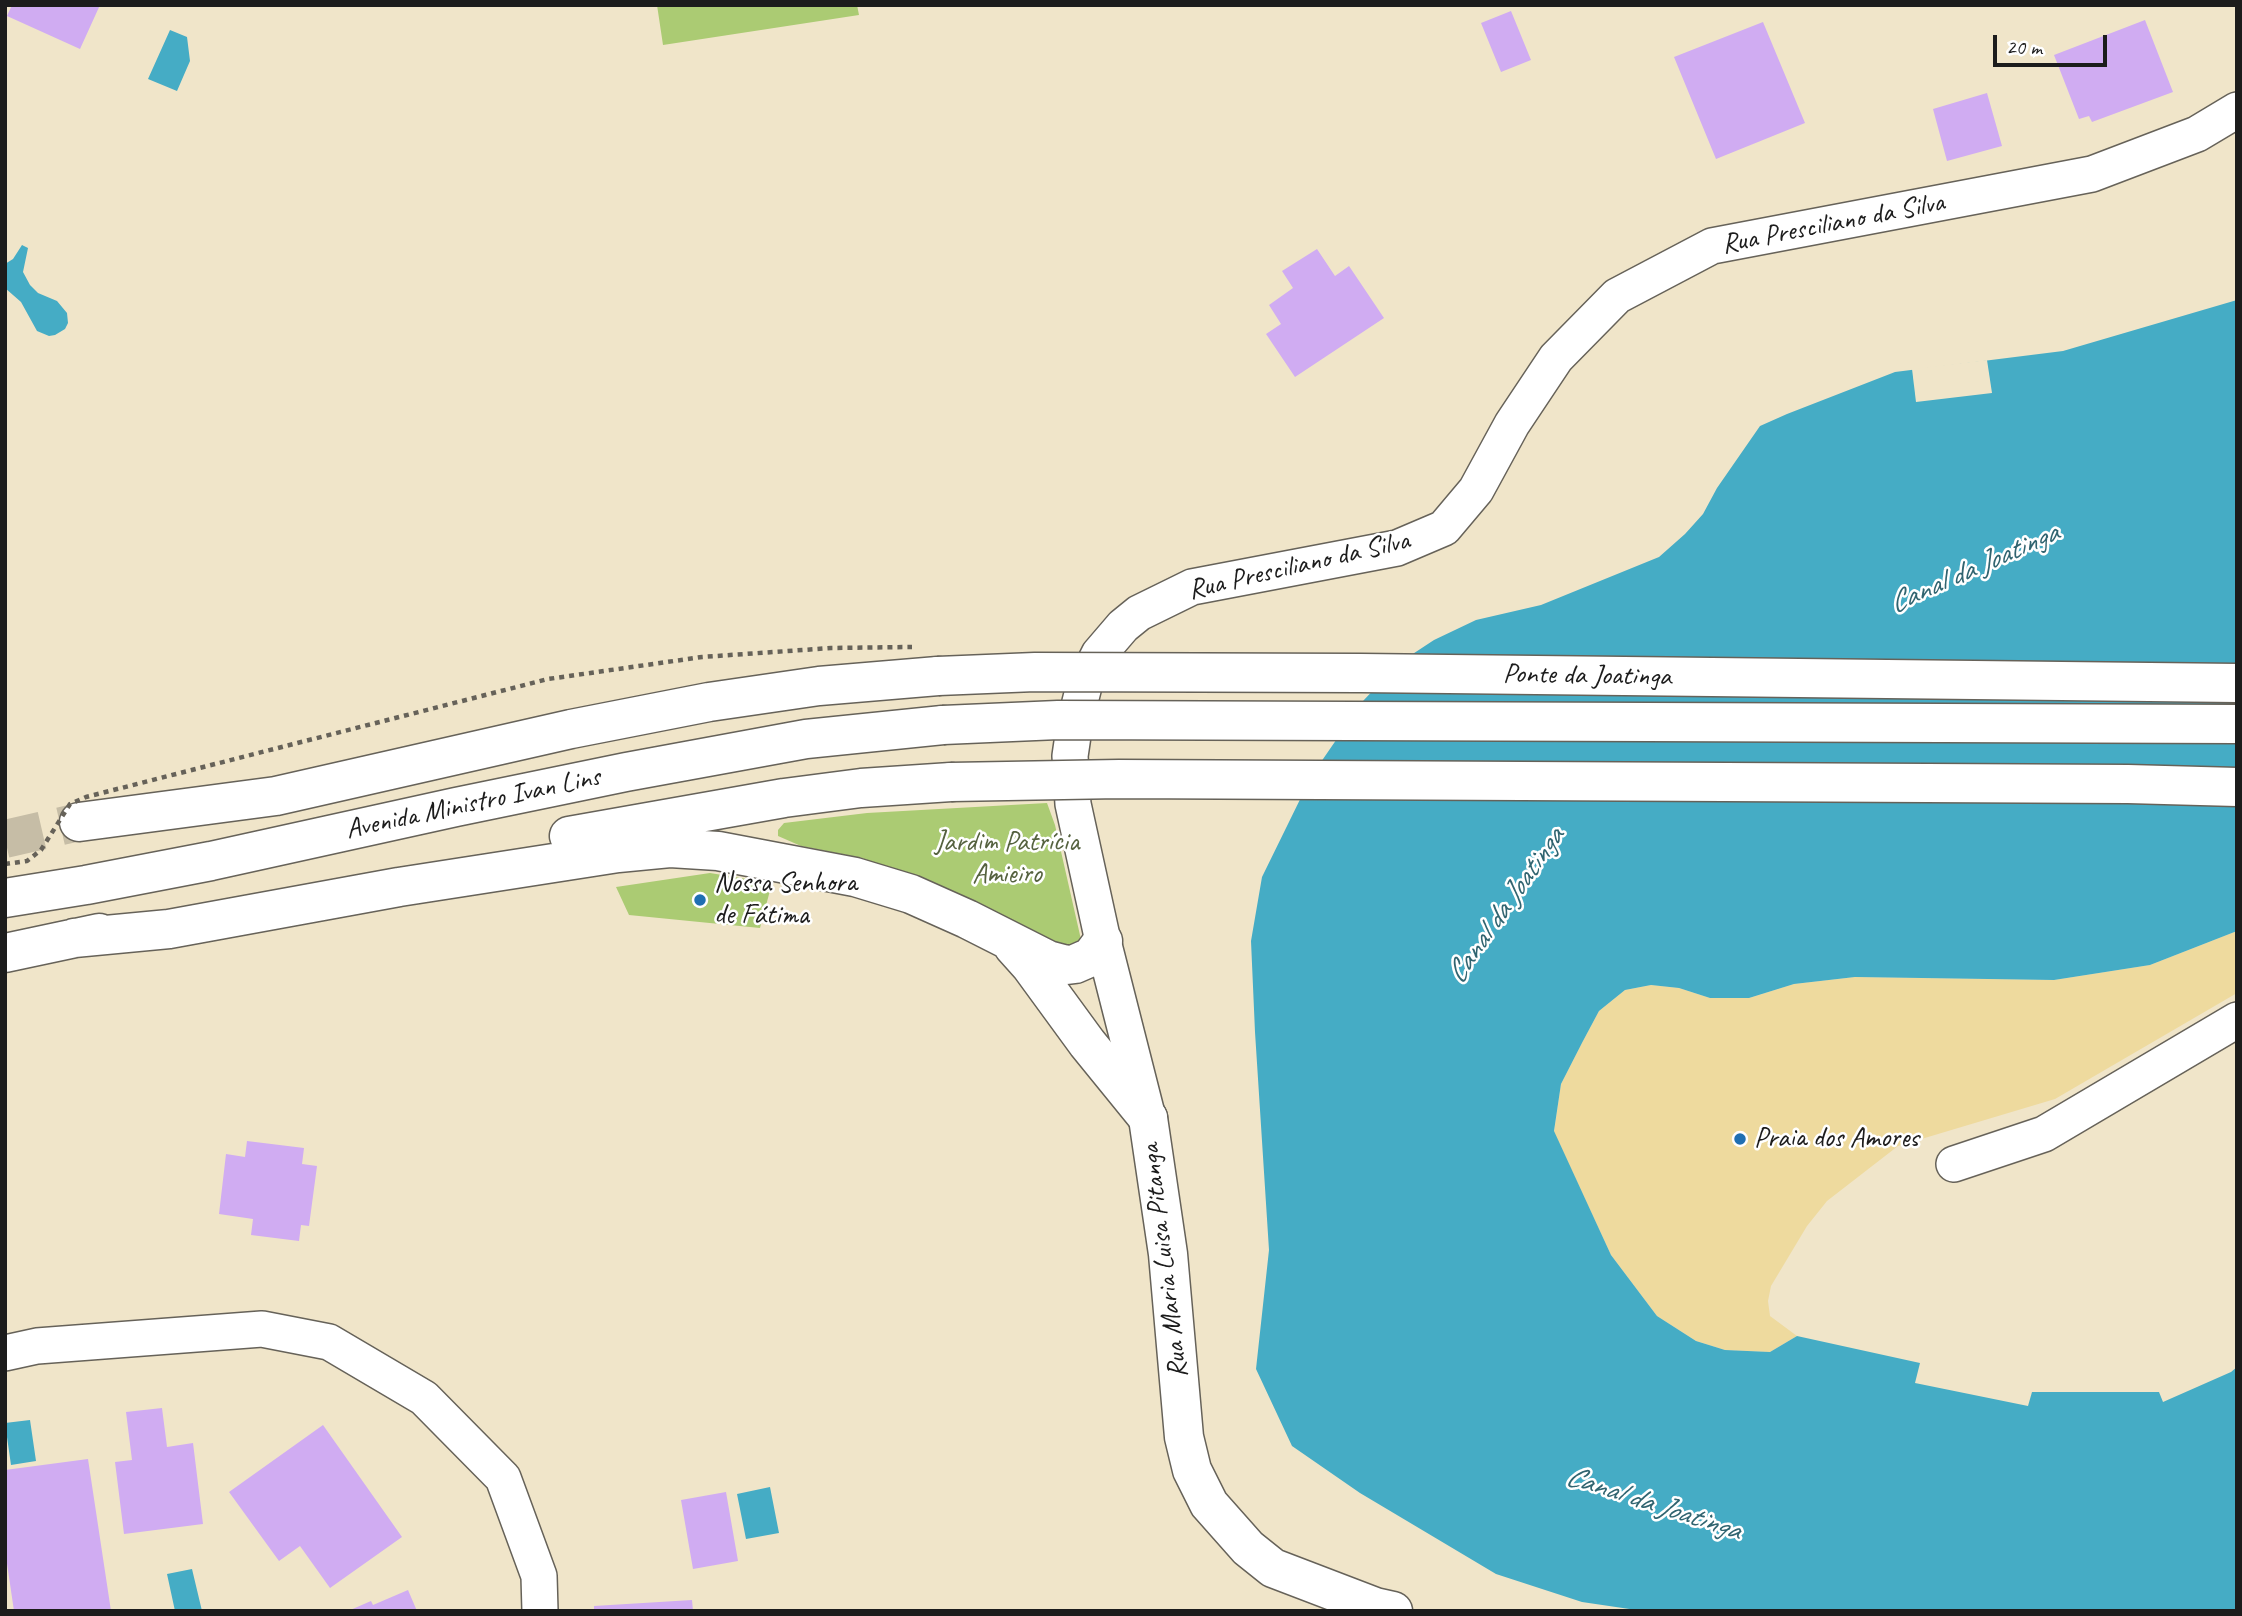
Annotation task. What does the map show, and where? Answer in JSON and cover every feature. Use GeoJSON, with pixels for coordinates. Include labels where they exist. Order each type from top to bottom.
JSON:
{"type":"FeatureCollection","features":[{"type":"Feature","properties":{"kind":"main road","name":"Ponte da Joatinga"},"geometry":{"type":"LineString","coordinates":[[79,822],[276,796],[571,729],[709,702],[818,686],[938,676],[1035,672],[1361,673],[2237,683]]}},
{"type":"Feature","properties":{"kind":"main road","name":"Ponte da Joatinga"},"geometry":{"type":"LineString","coordinates":[[943,725],[1058,720],[2237,724]]}},
{"type":"Feature","properties":{"kind":"main road","name":"Avenida Ministro Ivan Lins"},"geometry":{"type":"LineString","coordinates":[[5,898],[211,861],[469,804],[716,755],[806,739],[943,725]]}},
{"type":"Feature","properties":{"kind":"main road"},"geometry":{"type":"LineString","coordinates":[[5,953],[639,822],[860,788],[951,782],[1147,779],[2128,784],[2237,787]]}},
{"type":"Feature","properties":{"kind":"main road"},"geometry":{"type":"LineString","coordinates":[[74,938],[169,929],[399,887],[618,853],[670,848],[718,851],[855,877],[911,894],[1048,960],[1067,965],[1091,957],[1103,941]]}},
{"type":"Feature","properties":{"kind":"main road"},"geometry":{"type":"LineString","coordinates":[[1006,940],[1030,965],[1087,1043],[1148,1118]]}},
{"type":"Feature","properties":{"kind":"main road","name":"Rua Maria Luisa Pitanga"},"geometry":{"type":"LineString","coordinates":[[1148,1118],[1168,1254],[1185,1437],[1192,1470],[1209,1504],[1248,1548],[1273,1568],[1352,1599],[1392,1611]]}},
{"type":"Feature","properties":{"kind":"street","name":"Rua Presciliano da Silva"},"geometry":{"type":"LineString","coordinates":[[1073,804],[1070,755],[1085,682],[1099,654],[1123,626],[1139,613],[1192,587],[1396,548],[1444,528],[1476,490],[1512,424],[1556,358],[1617,296],[1712,246],[2092,174],[2197,134],[2237,110]]}},
{"type":"Feature","properties":{"kind":"street","name":"Rua Maria Luisa Pitanga"},"geometry":{"type":"LineString","coordinates":[[1073,804],[1103,941],[1148,1118]]}},
{"type":"Feature","properties":{"kind":"street"},"geometry":{"type":"LineString","coordinates":[[1954,1164],[2043,1134],[2237,1020]]}},
{"type":"Feature","properties":{"kind":"street"},"geometry":{"type":"LineString","coordinates":[[5,1353],[37,1346],[262,1329],[329,1342],[424,1398],[503,1478],[540,1576],[540,1611]]}},
{"type":"Feature","properties":{"kind":"green space"},"geometry":{"type":"Polygon","coordinates":[[[657,5],[857,5],[859,15],[663,45],[657,5]]]}},
{"type":"Feature","properties":{"kind":"green space","name":"Jardim Patrícia Amieiro"},"geometry":{"type":"Polygon","coordinates":[[[1047,803],[1055,825],[1082,944],[1064,951],[942,889],[862,858],[801,846],[778,836],[778,830],[784,823],[867,813],[1047,803]]]}},
{"type":"Feature","properties":{"kind":"green space"},"geometry":{"type":"Polygon","coordinates":[[[710,873],[772,883],[760,928],[629,915],[616,887],[710,873]]]}},
{"type":"Feature","properties":{"kind":"sand","name":"Praia dos Amores"},"geometry":{"type":"Polygon","coordinates":[[[2237,931],[2237,993],[2055,1099],[1898,1146],[1827,1201],[1807,1226],[1771,1286],[1768,1301],[1770,1316],[1797,1336],[1770,1352],[1725,1350],[1696,1341],[1657,1316],[1611,1255],[1554,1132],[1561,1084],[1599,1011],[1625,990],[1651,985],[1679,988],[1710,998],[1749,998],[1794,984],[1855,977],[2054,980],[2150,965],[2237,931]]]}},
{"type":"Feature","properties":{"kind":"water"},"geometry":{"type":"Polygon","coordinates":[[[170,30],[187,37],[190,61],[177,91],[148,79],[170,30]]]}},
{"type":"Feature","properties":{"kind":"water"},"geometry":{"type":"Polygon","coordinates":[[[22,245],[28,248],[23,272],[30,285],[38,293],[57,301],[67,313],[68,323],[65,329],[55,335],[49,336],[37,331],[21,302],[5,288],[5,264],[13,259],[22,245]]]}},
{"type":"Feature","properties":{"kind":"water","name":"Canal da Joatinga"},"geometry":{"type":"Polygon","coordinates":[[[2237,300],[2237,931],[2150,965],[2054,980],[1855,977],[1794,984],[1749,998],[1710,998],[1679,988],[1651,985],[1625,990],[1599,1011],[1561,1084],[1554,1131],[1611,1255],[1657,1316],[1696,1341],[1725,1350],[1770,1352],[1797,1336],[1920,1363],[1915,1383],[2028,1406],[2032,1392],[2159,1392],[2163,1402],[2237,1367],[2237,1611],[1643,1611],[1582,1602],[1496,1574],[1360,1493],[1292,1446],[1256,1369],[1269,1250],[1251,941],[1262,877],[1312,775],[1363,701],[1399,663],[1434,640],[1476,620],[1541,605],[1659,557],[1703,514],[1717,488],[1760,426],[1895,372],[2063,351],[2237,300]]]}},
{"type":"Feature","properties":{"kind":"water"},"geometry":{"type":"Polygon","coordinates":[[[30,1420],[36,1461],[11,1465],[5,1423],[30,1420]]]}},
{"type":"Feature","properties":{"kind":"water"},"geometry":{"type":"Polygon","coordinates":[[[770,1487],[779,1533],[746,1539],[737,1494],[770,1487]]]}},
{"type":"Feature","properties":{"kind":"water"},"geometry":{"type":"Polygon","coordinates":[[[192,1569],[202,1611],[175,1611],[167,1574],[192,1569]]]}},
{"type":"Feature","properties":{"kind":"pier"},"geometry":{"type":"Polygon","coordinates":[[[1987,360],[1992,393],[1916,402],[1912,369],[1987,360]]]}},
{"type":"Feature","properties":{"kind":"building"},"geometry":{"type":"Polygon","coordinates":[[[12,5],[100,5],[80,49],[7,16],[12,5]]]}},
{"type":"Feature","properties":{"kind":"building"},"geometry":{"type":"Polygon","coordinates":[[[1511,11],[1531,60],[1501,72],[1481,23],[1511,11]]]}},
{"type":"Feature","properties":{"kind":"building"},"geometry":{"type":"Polygon","coordinates":[[[2145,20],[2173,92],[2092,122],[2089,116],[2079,119],[2054,55],[2145,20]]]}},
{"type":"Feature","properties":{"kind":"building"},"geometry":{"type":"Polygon","coordinates":[[[1763,22],[1805,123],[1716,159],[1674,57],[1763,22]]]}},
{"type":"Feature","properties":{"kind":"building"},"geometry":{"type":"Polygon","coordinates":[[[1987,93],[2002,146],[1947,161],[1933,109],[1987,93]]]}},
{"type":"Feature","properties":{"kind":"building"},"geometry":{"type":"Polygon","coordinates":[[[1317,249],[1335,276],[1349,266],[1384,318],[1295,377],[1266,334],[1281,324],[1269,305],[1293,288],[1282,271],[1317,249]]]}},
{"type":"Feature","properties":{"kind":"building"},"geometry":{"type":"Polygon","coordinates":[[[247,1141],[304,1148],[302,1164],[317,1166],[309,1226],[301,1225],[299,1241],[251,1235],[253,1219],[219,1214],[226,1154],[245,1157],[247,1141]]]}},
{"type":"Feature","properties":{"kind":"building"},"geometry":{"type":"Polygon","coordinates":[[[162,1408],[167,1447],[193,1443],[203,1524],[124,1534],[115,1462],[132,1460],[126,1412],[162,1408]]]}},
{"type":"Feature","properties":{"kind":"building"},"geometry":{"type":"Polygon","coordinates":[[[323,1425],[402,1537],[330,1588],[300,1546],[279,1561],[229,1492],[323,1425]]]}},
{"type":"Feature","properties":{"kind":"building"},"geometry":{"type":"Polygon","coordinates":[[[88,1459],[111,1611],[14,1611],[5,1550],[5,1470],[88,1459]]]}},
{"type":"Feature","properties":{"kind":"building"},"geometry":{"type":"Polygon","coordinates":[[[726,1492],[738,1561],[693,1569],[681,1500],[726,1492]]]}},
{"type":"Feature","properties":{"kind":"building"},"geometry":{"type":"Polygon","coordinates":[[[408,1590],[417,1611],[348,1611],[371,1601],[373,1605],[408,1590]]]}},
{"type":"Feature","properties":{"kind":"building"},"geometry":{"type":"Polygon","coordinates":[[[692,1600],[693,1611],[594,1611],[594,1606],[692,1600]]]}},
{"type":"Feature","properties":{"kind":"tunnel"},"geometry":{"type":"LineString","coordinates":[[5,839],[79,822]]}},
{"type":"Feature","properties":{"kind":"place","name":"Nossa Senhora de Fátima"},"geometry":{"type":"Point","coordinates":[700,900]}},
{"type":"Feature","properties":{"kind":"place","name":"Praia dos Amores"},"geometry":{"type":"Point","coordinates":[1740,1139]}}]}
